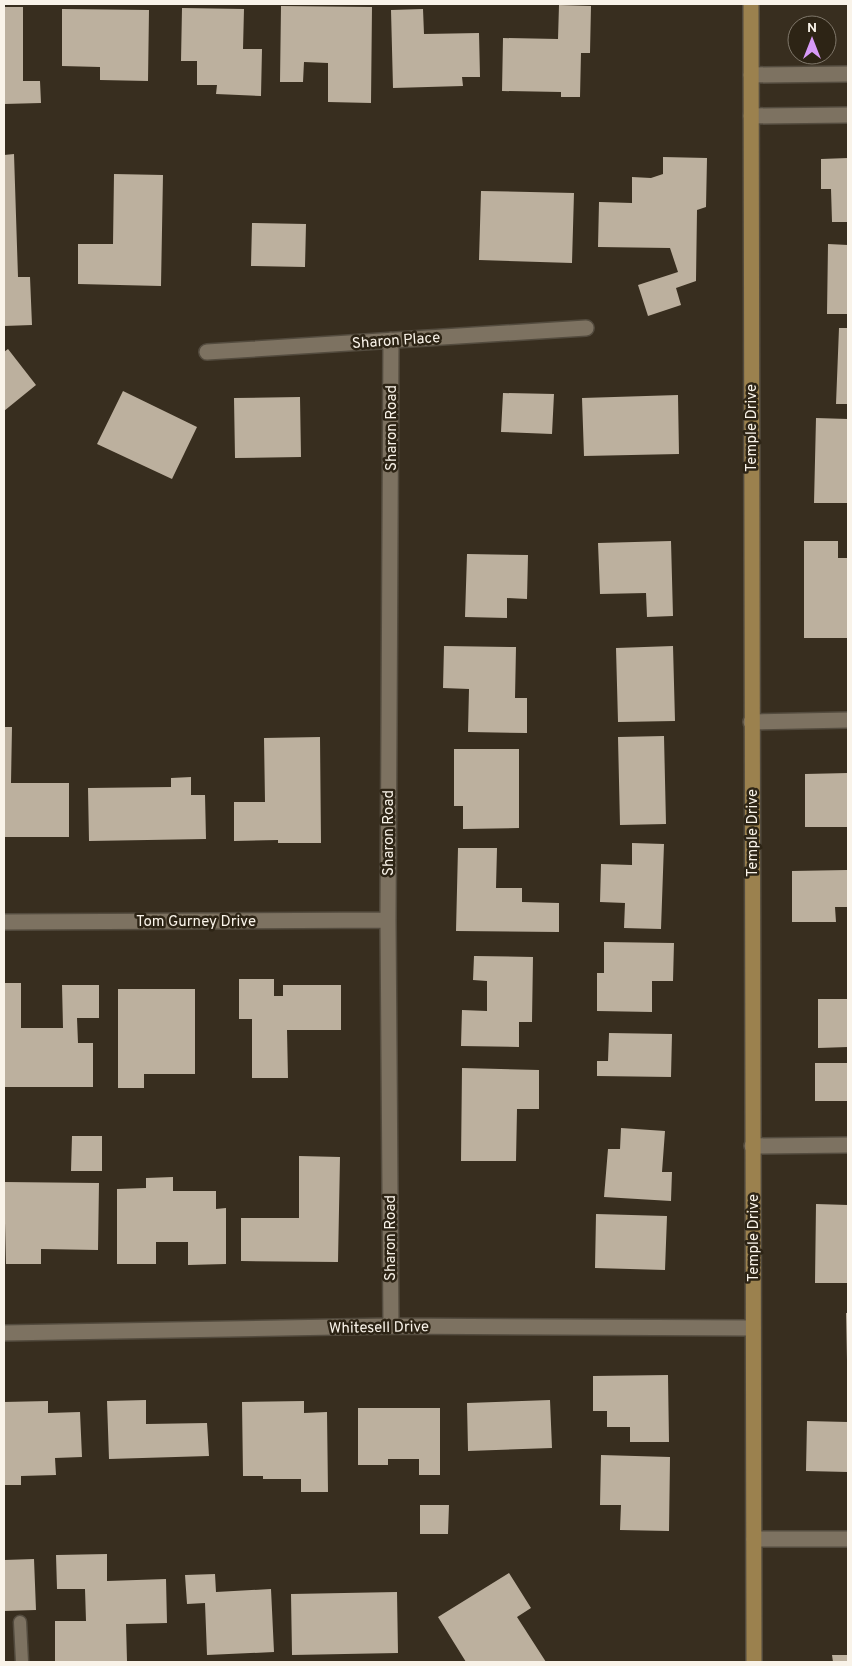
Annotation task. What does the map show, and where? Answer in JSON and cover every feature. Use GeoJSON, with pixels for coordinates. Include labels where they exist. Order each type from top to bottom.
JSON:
{"type":"FeatureCollection","features":[{"type":"Feature","properties":{"kind":"street","name":"Temple Drive"},"geometry":{"type":"LineString","coordinates":[[751,4],[754,1662]]}},
{"type":"Feature","properties":{"kind":"street"},"geometry":{"type":"LineString","coordinates":[[751,75],[848,74]]}},
{"type":"Feature","properties":{"kind":"street"},"geometry":{"type":"LineString","coordinates":[[751,116],[848,115]]}},
{"type":"Feature","properties":{"kind":"street","name":"Sharon Place"},"geometry":{"type":"LineString","coordinates":[[207,352],[586,328]]}},
{"type":"Feature","properties":{"kind":"street","name":"Sharon Road"},"geometry":{"type":"LineString","coordinates":[[391,340],[388,920],[391,1326]]}},
{"type":"Feature","properties":{"kind":"street"},"geometry":{"type":"LineString","coordinates":[[751,722],[848,720]]}},
{"type":"Feature","properties":{"kind":"street","name":"Tom Gurney Drive"},"geometry":{"type":"LineString","coordinates":[[4,922],[388,920]]}},
{"type":"Feature","properties":{"kind":"street"},"geometry":{"type":"LineString","coordinates":[[752,1146],[848,1146]]}},
{"type":"Feature","properties":{"kind":"street","name":"Whitesell Drive"},"geometry":{"type":"LineString","coordinates":[[4,1333],[391,1326],[753,1328]]}},
{"type":"Feature","properties":{"kind":"street"},"geometry":{"type":"LineString","coordinates":[[754,1539],[848,1539]]}},
{"type":"Feature","properties":{"kind":"lane"},"geometry":{"type":"LineString","coordinates":[[20,1622],[22,1662]]}},
{"type":"Feature","properties":{"kind":"building"},"geometry":{"type":"Polygon","coordinates":[[[559,5],[591,6],[590,53],[581,53],[580,97],[561,97],[561,92],[502,91],[503,38],[558,39],[559,5]]]}},
{"type":"Feature","properties":{"kind":"building"},"geometry":{"type":"Polygon","coordinates":[[[281,6],[372,7],[371,103],[328,102],[328,63],[304,62],[303,82],[280,82],[281,6]]]}},
{"type":"Feature","properties":{"kind":"building"},"geometry":{"type":"Polygon","coordinates":[[[4,7],[23,7],[23,81],[40,81],[41,103],[4,104],[4,7]]]}},
{"type":"Feature","properties":{"kind":"building"},"geometry":{"type":"Polygon","coordinates":[[[182,8],[244,9],[243,49],[262,49],[261,96],[216,94],[217,85],[197,85],[197,61],[181,61],[182,8]]]}},
{"type":"Feature","properties":{"kind":"building"},"geometry":{"type":"Polygon","coordinates":[[[62,9],[149,10],[148,81],[100,80],[100,67],[62,66],[62,9]]]}},
{"type":"Feature","properties":{"kind":"building"},"geometry":{"type":"Polygon","coordinates":[[[423,9],[424,34],[479,33],[480,77],[462,77],[463,86],[393,88],[391,10],[423,9]]]}},
{"type":"Feature","properties":{"kind":"building"},"geometry":{"type":"Polygon","coordinates":[[[14,154],[18,277],[30,277],[32,325],[4,326],[4,155],[14,154]]]}},
{"type":"Feature","properties":{"kind":"building"},"geometry":{"type":"Polygon","coordinates":[[[663,157],[707,158],[706,207],[697,210],[696,281],[676,288],[681,305],[648,316],[638,285],[678,272],[670,248],[598,247],[599,202],[632,203],[632,177],[651,178],[663,174],[663,157]]]}},
{"type":"Feature","properties":{"kind":"building"},"geometry":{"type":"Polygon","coordinates":[[[848,158],[848,222],[832,222],[831,189],[821,189],[821,159],[848,158]]]}},
{"type":"Feature","properties":{"kind":"building"},"geometry":{"type":"Polygon","coordinates":[[[114,174],[163,175],[161,286],[78,284],[78,244],[113,244],[114,174]]]}},
{"type":"Feature","properties":{"kind":"building"},"geometry":{"type":"Polygon","coordinates":[[[481,191],[574,193],[572,263],[479,260],[481,191]]]}},
{"type":"Feature","properties":{"kind":"building"},"geometry":{"type":"Polygon","coordinates":[[[252,223],[306,224],[305,267],[251,266],[252,223]]]}},
{"type":"Feature","properties":{"kind":"building"},"geometry":{"type":"Polygon","coordinates":[[[828,244],[848,245],[848,314],[827,314],[828,244]]]}},
{"type":"Feature","properties":{"kind":"building"},"geometry":{"type":"Polygon","coordinates":[[[839,328],[848,328],[848,404],[836,404],[839,328]]]}},
{"type":"Feature","properties":{"kind":"building"},"geometry":{"type":"Polygon","coordinates":[[[8,349],[36,385],[4,411],[4,352],[8,349]]]}},
{"type":"Feature","properties":{"kind":"building"},"geometry":{"type":"Polygon","coordinates":[[[123,391],[197,427],[172,479],[97,444],[123,391]]]}},
{"type":"Feature","properties":{"kind":"building"},"geometry":{"type":"Polygon","coordinates":[[[503,393],[554,394],[552,434],[501,432],[503,393]]]}},
{"type":"Feature","properties":{"kind":"building"},"geometry":{"type":"Polygon","coordinates":[[[678,395],[679,454],[584,456],[582,398],[678,395]]]}},
{"type":"Feature","properties":{"kind":"building"},"geometry":{"type":"Polygon","coordinates":[[[300,397],[301,457],[235,458],[234,398],[300,397]]]}},
{"type":"Feature","properties":{"kind":"building"},"geometry":{"type":"Polygon","coordinates":[[[816,418],[848,419],[848,503],[814,503],[816,418]]]}},
{"type":"Feature","properties":{"kind":"building"},"geometry":{"type":"Polygon","coordinates":[[[671,541],[673,616],[647,617],[646,593],[600,594],[598,543],[671,541]]]}},
{"type":"Feature","properties":{"kind":"building"},"geometry":{"type":"Polygon","coordinates":[[[804,541],[838,541],[838,558],[848,558],[848,638],[804,638],[804,541]]]}},
{"type":"Feature","properties":{"kind":"building"},"geometry":{"type":"Polygon","coordinates":[[[467,554],[528,555],[527,599],[507,598],[507,618],[465,617],[467,554]]]}},
{"type":"Feature","properties":{"kind":"building"},"geometry":{"type":"Polygon","coordinates":[[[444,646],[516,647],[515,698],[527,698],[527,733],[468,732],[469,689],[443,688],[444,646]]]}},
{"type":"Feature","properties":{"kind":"building"},"geometry":{"type":"Polygon","coordinates":[[[673,646],[675,721],[618,722],[616,648],[673,646]]]}},
{"type":"Feature","properties":{"kind":"building"},"geometry":{"type":"Polygon","coordinates":[[[4,727],[12,727],[11,783],[69,783],[69,837],[4,837],[4,727]]]}},
{"type":"Feature","properties":{"kind":"building"},"geometry":{"type":"Polygon","coordinates":[[[664,736],[666,824],[620,825],[618,737],[664,736]]]}},
{"type":"Feature","properties":{"kind":"building"},"geometry":{"type":"Polygon","coordinates":[[[320,737],[321,843],[278,843],[278,840],[234,841],[234,802],[265,802],[264,738],[320,737]]]}},
{"type":"Feature","properties":{"kind":"building"},"geometry":{"type":"Polygon","coordinates":[[[454,749],[519,749],[519,828],[463,829],[463,806],[454,806],[454,749]]]}},
{"type":"Feature","properties":{"kind":"building"},"geometry":{"type":"Polygon","coordinates":[[[848,773],[848,827],[805,827],[805,774],[848,773]]]}},
{"type":"Feature","properties":{"kind":"building"},"geometry":{"type":"Polygon","coordinates":[[[191,777],[191,795],[205,795],[206,839],[89,841],[88,788],[171,787],[171,778],[191,777]]]}},
{"type":"Feature","properties":{"kind":"building"},"geometry":{"type":"Polygon","coordinates":[[[632,843],[664,844],[661,929],[624,928],[625,903],[600,902],[601,864],[632,865],[632,843]]]}},
{"type":"Feature","properties":{"kind":"building"},"geometry":{"type":"Polygon","coordinates":[[[458,848],[497,848],[496,888],[522,888],[522,902],[559,903],[559,932],[456,931],[458,848]]]}},
{"type":"Feature","properties":{"kind":"building"},"geometry":{"type":"Polygon","coordinates":[[[847,870],[847,907],[835,907],[836,922],[792,922],[792,871],[847,870]]]}},
{"type":"Feature","properties":{"kind":"building"},"geometry":{"type":"Polygon","coordinates":[[[604,942],[674,943],[673,981],[652,981],[652,1012],[597,1011],[597,973],[604,973],[604,942]]]}},
{"type":"Feature","properties":{"kind":"building"},"geometry":{"type":"Polygon","coordinates":[[[474,956],[533,957],[532,1022],[519,1022],[519,1047],[461,1046],[462,1010],[487,1011],[487,981],[473,980],[474,956]]]}},
{"type":"Feature","properties":{"kind":"building"},"geometry":{"type":"Polygon","coordinates":[[[239,979],[274,979],[274,996],[283,996],[283,985],[341,985],[341,1030],[287,1030],[288,1078],[252,1078],[252,1019],[239,1019],[239,979]]]}},
{"type":"Feature","properties":{"kind":"building"},"geometry":{"type":"Polygon","coordinates":[[[4,983],[21,983],[21,1028],[63,1028],[62,985],[99,985],[99,1018],[77,1018],[78,1043],[93,1043],[93,1087],[4,1087],[4,983]]]}},
{"type":"Feature","properties":{"kind":"building"},"geometry":{"type":"Polygon","coordinates":[[[118,989],[195,989],[195,1074],[144,1074],[144,1088],[118,1088],[118,989]]]}},
{"type":"Feature","properties":{"kind":"building"},"geometry":{"type":"Polygon","coordinates":[[[818,999],[848,999],[848,1047],[818,1048],[818,999]]]}},
{"type":"Feature","properties":{"kind":"building"},"geometry":{"type":"Polygon","coordinates":[[[609,1033],[672,1034],[671,1077],[597,1076],[597,1061],[608,1061],[609,1033]]]}},
{"type":"Feature","properties":{"kind":"building"},"geometry":{"type":"Polygon","coordinates":[[[815,1063],[848,1063],[848,1101],[815,1101],[815,1063]]]}},
{"type":"Feature","properties":{"kind":"building"},"geometry":{"type":"Polygon","coordinates":[[[462,1068],[539,1070],[539,1109],[517,1109],[516,1161],[461,1161],[462,1068]]]}},
{"type":"Feature","properties":{"kind":"building"},"geometry":{"type":"Polygon","coordinates":[[[621,1128],[665,1131],[662,1172],[672,1172],[671,1201],[604,1197],[608,1149],[620,1149],[621,1128]]]}},
{"type":"Feature","properties":{"kind":"building"},"geometry":{"type":"Polygon","coordinates":[[[72,1136],[102,1136],[102,1171],[71,1171],[72,1136]]]}},
{"type":"Feature","properties":{"kind":"building"},"geometry":{"type":"Polygon","coordinates":[[[299,1156],[340,1157],[338,1262],[241,1261],[241,1218],[299,1218],[299,1156]]]}},
{"type":"Feature","properties":{"kind":"building"},"geometry":{"type":"Polygon","coordinates":[[[173,1177],[173,1191],[216,1191],[216,1209],[226,1208],[226,1264],[188,1265],[188,1242],[156,1242],[156,1264],[117,1264],[117,1189],[146,1188],[146,1178],[173,1177]]]}},
{"type":"Feature","properties":{"kind":"building"},"geometry":{"type":"Polygon","coordinates":[[[4,1182],[99,1183],[98,1250],[41,1249],[41,1264],[6,1264],[4,1182]]]}},
{"type":"Feature","properties":{"kind":"building"},"geometry":{"type":"Polygon","coordinates":[[[816,1204],[848,1205],[848,1283],[815,1283],[816,1204]]]}},
{"type":"Feature","properties":{"kind":"building"},"geometry":{"type":"Polygon","coordinates":[[[596,1214],[667,1216],[665,1270],[595,1268],[596,1214]]]}},
{"type":"Feature","properties":{"kind":"building"},"geometry":{"type":"Polygon","coordinates":[[[846,1313],[848,1313],[848,1360],[847,1360],[846,1313]]]}},
{"type":"Feature","properties":{"kind":"building"},"geometry":{"type":"Polygon","coordinates":[[[668,1375],[669,1442],[630,1442],[630,1427],[607,1427],[607,1411],[593,1411],[593,1376],[668,1375]]]}},
{"type":"Feature","properties":{"kind":"building"},"geometry":{"type":"Polygon","coordinates":[[[146,1400],[146,1424],[207,1423],[209,1456],[109,1459],[107,1401],[146,1400]]]}},
{"type":"Feature","properties":{"kind":"building"},"geometry":{"type":"Polygon","coordinates":[[[550,1400],[552,1448],[468,1451],[467,1403],[550,1400]]]}},
{"type":"Feature","properties":{"kind":"building"},"geometry":{"type":"Polygon","coordinates":[[[48,1401],[48,1413],[80,1412],[82,1457],[55,1458],[56,1475],[21,1476],[21,1485],[4,1485],[4,1402],[48,1401]]]}},
{"type":"Feature","properties":{"kind":"building"},"geometry":{"type":"Polygon","coordinates":[[[304,1401],[304,1413],[327,1412],[328,1492],[301,1492],[301,1479],[263,1479],[263,1476],[243,1476],[242,1402],[304,1401]]]}},
{"type":"Feature","properties":{"kind":"building"},"geometry":{"type":"Polygon","coordinates":[[[358,1408],[440,1408],[440,1475],[419,1475],[419,1459],[388,1459],[388,1465],[358,1465],[358,1408]]]}},
{"type":"Feature","properties":{"kind":"building"},"geometry":{"type":"Polygon","coordinates":[[[807,1421],[848,1422],[848,1472],[806,1471],[807,1421]]]}},
{"type":"Feature","properties":{"kind":"building"},"geometry":{"type":"Polygon","coordinates":[[[601,1455],[670,1457],[669,1531],[620,1530],[621,1505],[600,1505],[601,1455]]]}},
{"type":"Feature","properties":{"kind":"building"},"geometry":{"type":"Polygon","coordinates":[[[420,1505],[449,1505],[448,1534],[420,1534],[420,1505]]]}},
{"type":"Feature","properties":{"kind":"building"},"geometry":{"type":"Polygon","coordinates":[[[107,1554],[107,1581],[166,1579],[167,1623],[126,1624],[127,1661],[55,1662],[55,1621],[86,1621],[85,1589],[57,1589],[56,1555],[107,1554]]]}},
{"type":"Feature","properties":{"kind":"building"},"geometry":{"type":"Polygon","coordinates":[[[34,1559],[36,1610],[4,1611],[4,1560],[34,1559]]]}},
{"type":"Feature","properties":{"kind":"building"},"geometry":{"type":"Polygon","coordinates":[[[509,1573],[531,1608],[517,1617],[546,1662],[466,1662],[438,1617],[509,1573]]]}},
{"type":"Feature","properties":{"kind":"building"},"geometry":{"type":"Polygon","coordinates":[[[215,1574],[216,1592],[271,1589],[274,1652],[207,1655],[205,1603],[187,1604],[185,1575],[215,1574]]]}},
{"type":"Feature","properties":{"kind":"building"},"geometry":{"type":"Polygon","coordinates":[[[397,1592],[398,1653],[292,1655],[291,1594],[397,1592]]]}},
{"type":"Feature","properties":{"kind":"building"},"geometry":{"type":"Polygon","coordinates":[[[832,1655],[848,1655],[848,1662],[833,1662],[832,1655]]]}}]}
